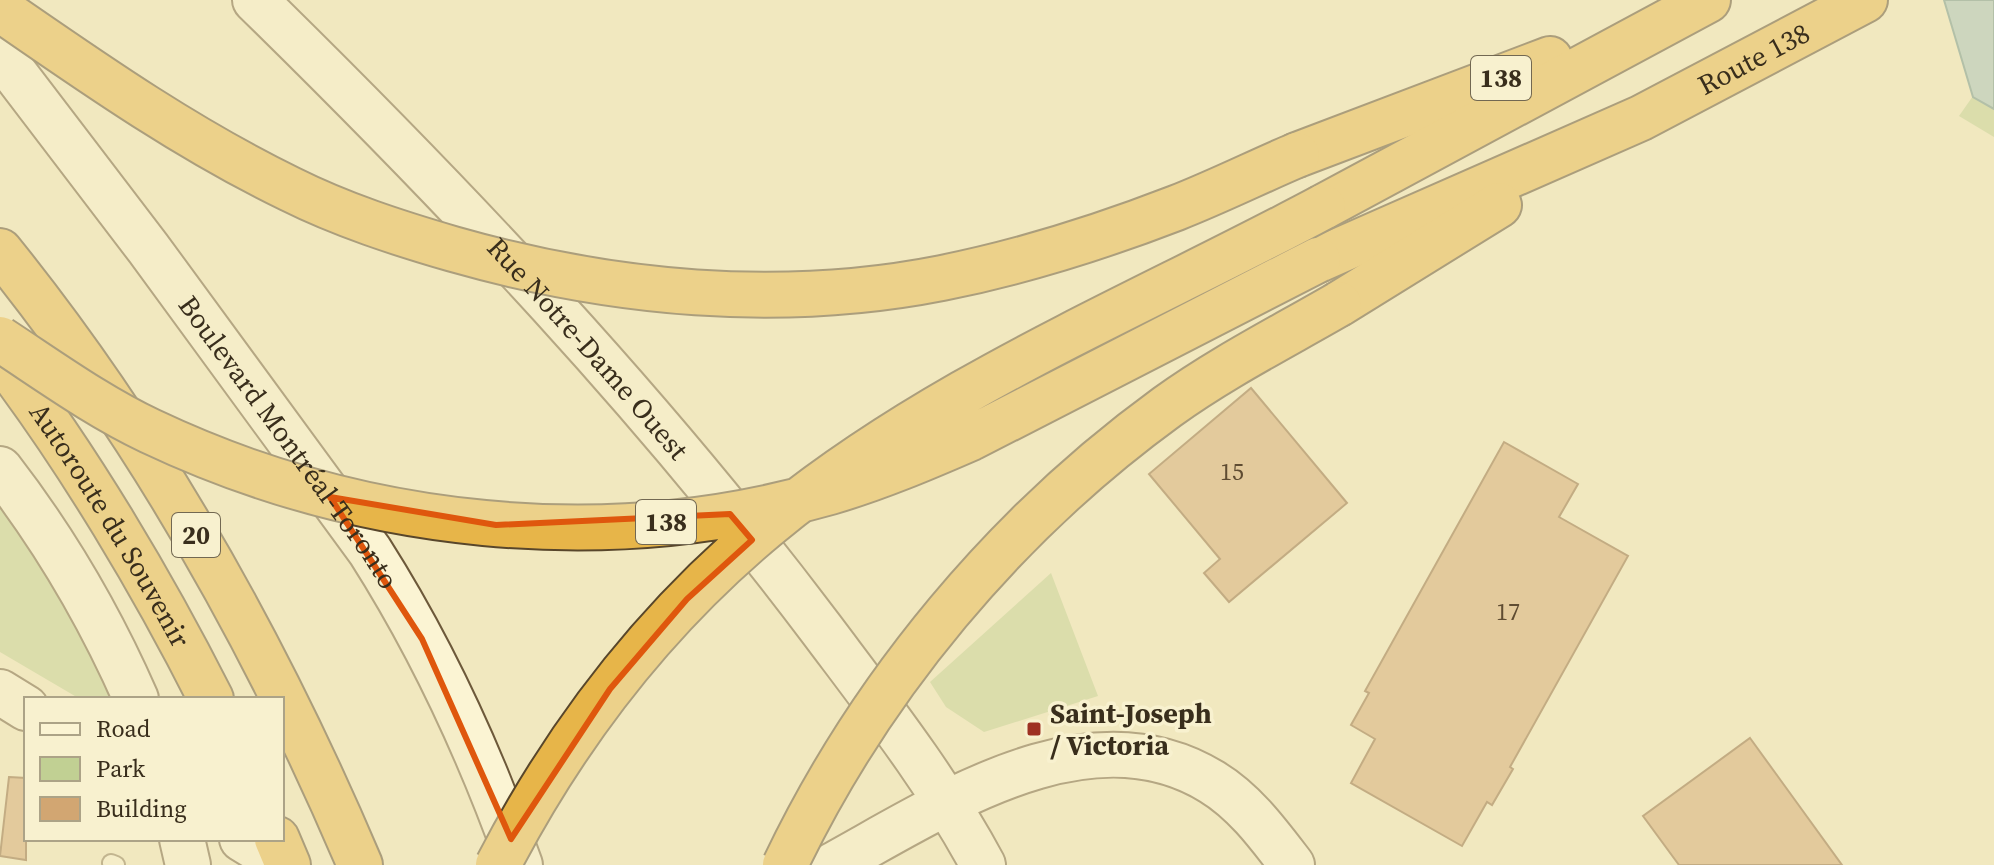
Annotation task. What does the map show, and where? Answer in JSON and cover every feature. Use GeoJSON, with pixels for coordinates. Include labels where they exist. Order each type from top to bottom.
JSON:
{"type":"FeatureCollection","features":[{"type":"Feature","properties":{"kind":"highway","name":"138"},"geometry":{"type":"LineString","coordinates":[[0,9],[178,128],[237,162],[333,208],[429,242],[552,274],[644,288],[800,294],[898,286],[1077,243],[1180,207],[1297,155],[1707,0]]}},
{"type":"Feature","properties":{"kind":"highway"},"geometry":{"type":"LineString","coordinates":[[498,865],[519,825],[581,728],[646,645],[687,599],[727,561],[808,494],[897,433],[992,378],[1297,221],[1707,0]]}},
{"type":"Feature","properties":{"kind":"highway","name":"Route 138"},"geometry":{"type":"LineString","coordinates":[[1641,118],[1865,0]]}},
{"type":"Feature","properties":{"kind":"highway","name":"138"},"geometry":{"type":"LineString","coordinates":[[0,339],[62,380],[148,430],[249,472],[357,504],[496,525],[596,527],[710,517],[777,506],[831,492],[926,458],[1165,340],[1318,260],[1641,118]]}},
{"type":"Feature","properties":{"kind":"highway"},"geometry":{"type":"LineString","coordinates":[[785,865],[841,762],[897,677],[1004,551],[1077,480],[1143,425],[1202,383],[1353,296],[1641,118]]}},
{"type":"Feature","properties":{"kind":"highway","name":"20"},"geometry":{"type":"LineString","coordinates":[[0,251],[56,324],[137,440],[202,546],[284,696],[355,854]]}},
{"type":"Feature","properties":{"kind":"highway","name":"Autoroute du Souvenir"},"geometry":{"type":"LineString","coordinates":[[0,356],[110,521],[210,697]]}},
{"type":"Feature","properties":{"kind":"highway"},"geometry":{"type":"LineString","coordinates":[[278,841],[287,865]]}},
{"type":"Feature","properties":{"kind":"main road","name":"Rue Notre-Dame Ouest"},"geometry":{"type":"LineString","coordinates":[[255,0],[390,134],[524,275],[670,442],[801,602],[948,802],[983,865]]}},
{"type":"Feature","properties":{"kind":"main road","name":"Boulevard Montréal-Toronto"},"geometry":{"type":"LineString","coordinates":[[0,54],[148,248],[377,562],[422,639],[468,731],[520,865]]}},
{"type":"Feature","properties":{"kind":"main road"},"geometry":{"type":"LineString","coordinates":[[0,469],[45,530],[97,616],[135,697]]}},
{"type":"Feature","properties":{"kind":"main road"},"geometry":{"type":"LineString","coordinates":[[0,692],[24,707]]}},
{"type":"Feature","properties":{"kind":"main road"},"geometry":{"type":"LineString","coordinates":[[833,865],[948,802],[1013,774],[1076,757],[1144,756],[1175,764],[1214,783],[1251,815],[1292,865]]}},
{"type":"Feature","properties":{"kind":"main road"},"geometry":{"type":"LineString","coordinates":[[182,841],[188,865]]}},
{"type":"Feature","properties":{"kind":"main road"},"geometry":{"type":"LineString","coordinates":[[245,841],[287,865]]}},
{"type":"Feature","properties":{"kind":"highlighted area"},"geometry":{"type":"Polygon","coordinates":[[[330,497],[496,525],[730,514],[752,540],[687,599],[610,689],[511,839],[422,639],[330,497]]]}},
{"type":"Feature","properties":{"kind":"green space"},"geometry":{"type":"Polygon","coordinates":[[[1944,0],[1994,0],[1994,137],[1959,116],[1973,96],[1944,0]]]}},
{"type":"Feature","properties":{"kind":"green space"},"geometry":{"type":"Polygon","coordinates":[[[0,502],[47,573],[113,697],[77,697],[0,652],[0,502]]]}},
{"type":"Feature","properties":{"kind":"green space"},"geometry":{"type":"Polygon","coordinates":[[[1051,573],[1098,696],[984,732],[946,707],[930,682],[1051,573]]]}},
{"type":"Feature","properties":{"kind":"water"},"geometry":{"type":"Polygon","coordinates":[[[1944,0],[1994,0],[1994,109],[1973,97],[1944,0]]]}},
{"type":"Feature","properties":{"kind":"building"},"geometry":{"type":"Polygon","coordinates":[[[1251,388],[1347,503],[1229,602],[1204,573],[1220,559],[1149,474],[1251,388]]]}},
{"type":"Feature","properties":{"kind":"building"},"geometry":{"type":"Polygon","coordinates":[[[1504,442],[1578,484],[1559,517],[1628,556],[1510,767],[1513,769],[1492,805],[1487,802],[1462,846],[1351,783],[1375,739],[1351,725],[1369,693],[1365,691],[1504,442]]]}},
{"type":"Feature","properties":{"kind":"building"},"geometry":{"type":"Polygon","coordinates":[[[1750,738],[1842,865],[1679,865],[1643,816],[1750,738]]]}},
{"type":"Feature","properties":{"kind":"building"},"geometry":{"type":"Polygon","coordinates":[[[9,777],[24,778],[26,860],[0,856],[9,777]]]}},
{"type":"Feature","properties":{"kind":"place","name":"Saint-Joseph / Victoria"},"geometry":{"type":"Point","coordinates":[1034,729]}}]}
